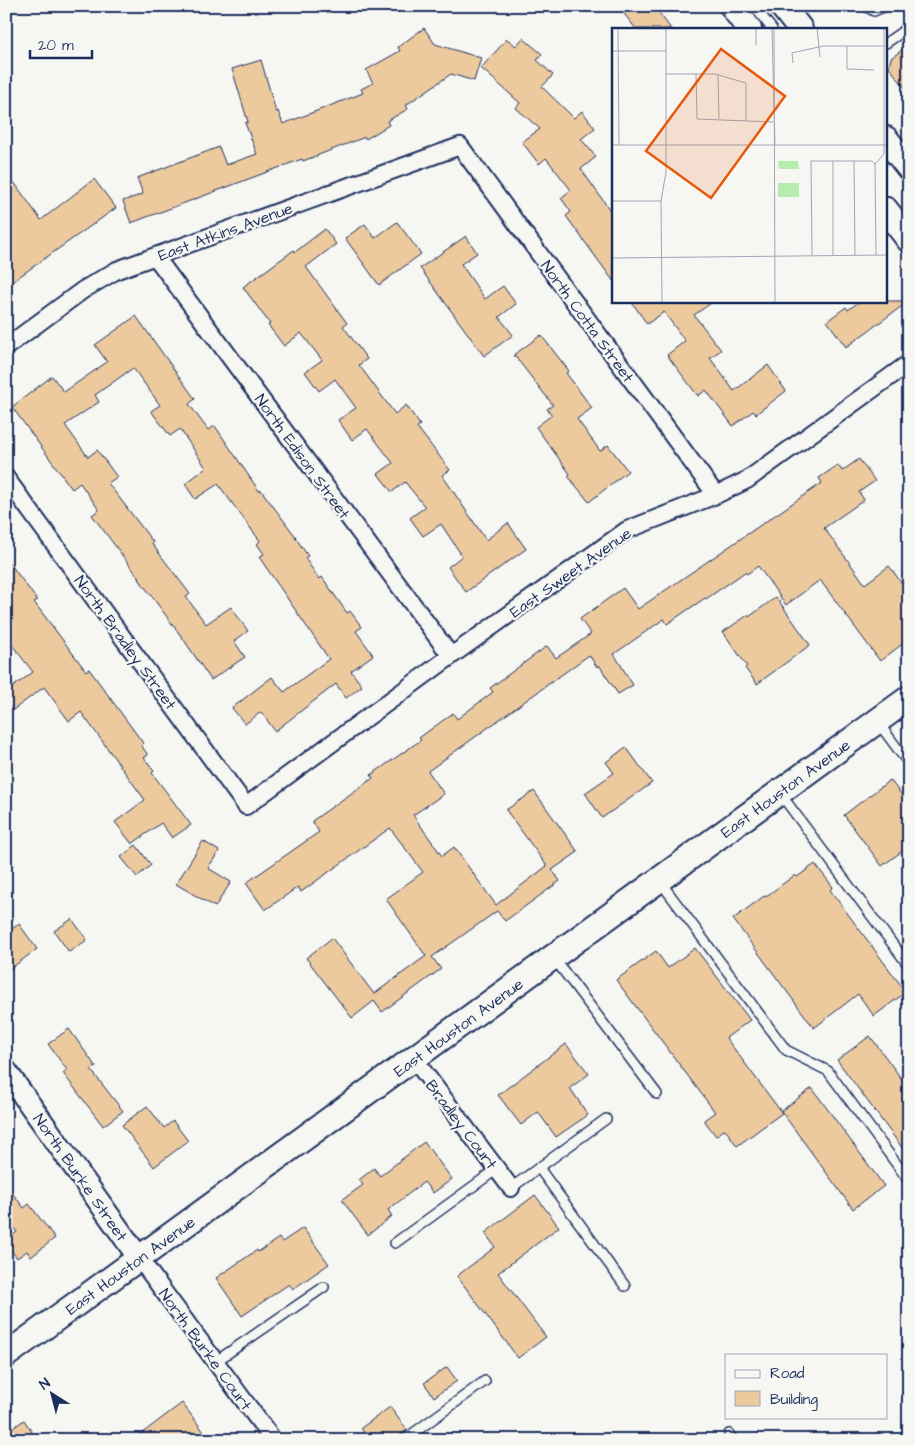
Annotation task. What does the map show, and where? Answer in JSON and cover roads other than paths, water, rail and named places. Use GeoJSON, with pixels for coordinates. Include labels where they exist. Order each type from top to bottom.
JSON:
{"type":"FeatureCollection","features":[{"type":"Feature","properties":{"kind":"main road"},"geometry":{"type":"LineString","coordinates":[[732,6],[748,28]]}},
{"type":"Feature","properties":{"kind":"main road"},"geometry":{"type":"LineString","coordinates":[[782,6],[799,28]]}},
{"type":"Feature","properties":{"kind":"main road"},"geometry":{"type":"LineString","coordinates":[[888,142],[909,168]]}},
{"type":"Feature","properties":{"kind":"main road"},"geometry":{"type":"LineString","coordinates":[[888,213],[909,240]]}},
{"type":"Feature","properties":{"kind":"main road","name":"East Houston Avenue"},"geometry":{"type":"LineString","coordinates":[[6,1355],[909,698]]}},
{"type":"Feature","properties":{"kind":"street","name":"East Atkins Avenue"},"geometry":{"type":"LineString","coordinates":[[6,347],[83,290],[117,270],[460,146]]}},
{"type":"Feature","properties":{"kind":"street","name":"North Cotta Street"},"geometry":{"type":"LineString","coordinates":[[460,146],[716,495]]}},
{"type":"Feature","properties":{"kind":"street","name":"North Edison Street"},"geometry":{"type":"LineString","coordinates":[[155,256],[451,656]]}},
{"type":"Feature","properties":{"kind":"street","name":"East Sweet Avenue"},"geometry":{"type":"LineString","coordinates":[[246,806],[627,530],[716,495],[747,480],[909,363]]}},
{"type":"Feature","properties":{"kind":"street","name":"North Bradley Street"},"geometry":{"type":"LineString","coordinates":[[6,478],[246,806]]}},
{"type":"Feature","properties":{"kind":"street","name":"Bradley Court"},"geometry":{"type":"LineString","coordinates":[[414,1059],[511,1188]]}},
{"type":"Feature","properties":{"kind":"street","name":"North Burke Street"},"geometry":{"type":"LineString","coordinates":[[6,1071],[139,1258]]}},
{"type":"Feature","properties":{"kind":"street","name":"North Burke Court"},"geometry":{"type":"LineString","coordinates":[[139,1258],[273,1440]]}},
{"type":"Feature","properties":{"kind":"lane"},"geometry":{"type":"LineString","coordinates":[[754,6],[771,28]]}},
{"type":"Feature","properties":{"kind":"lane"},"geometry":{"type":"LineString","coordinates":[[866,6],[874,11],[886,6]]}},
{"type":"Feature","properties":{"kind":"lane"},"geometry":{"type":"LineString","coordinates":[[888,42],[909,27]]}},
{"type":"Feature","properties":{"kind":"lane"},"geometry":{"type":"LineString","coordinates":[[877,721],[909,764]]}},
{"type":"Feature","properties":{"kind":"lane"},"geometry":{"type":"LineString","coordinates":[[779,792],[909,966]]}},
{"type":"Feature","properties":{"kind":"lane"},"geometry":{"type":"LineString","coordinates":[[659,880],[786,1050],[828,1071],[909,1181]]}},
{"type":"Feature","properties":{"kind":"lane"},"geometry":{"type":"LineString","coordinates":[[554,957],[657,1094]]}},
{"type":"Feature","properties":{"kind":"lane"},"geometry":{"type":"LineString","coordinates":[[511,1188],[606,1119]]}},
{"type":"Feature","properties":{"kind":"lane"},"geometry":{"type":"LineString","coordinates":[[539,1168],[624,1286]]}},
{"type":"Feature","properties":{"kind":"lane"},"geometry":{"type":"LineString","coordinates":[[395,1243],[497,1169]]}},
{"type":"Feature","properties":{"kind":"lane"},"geometry":{"type":"LineString","coordinates":[[215,1362],[324,1287]]}},
{"type":"Feature","properties":{"kind":"lane"},"geometry":{"type":"LineString","coordinates":[[404,1440],[485,1381]]}}]}
